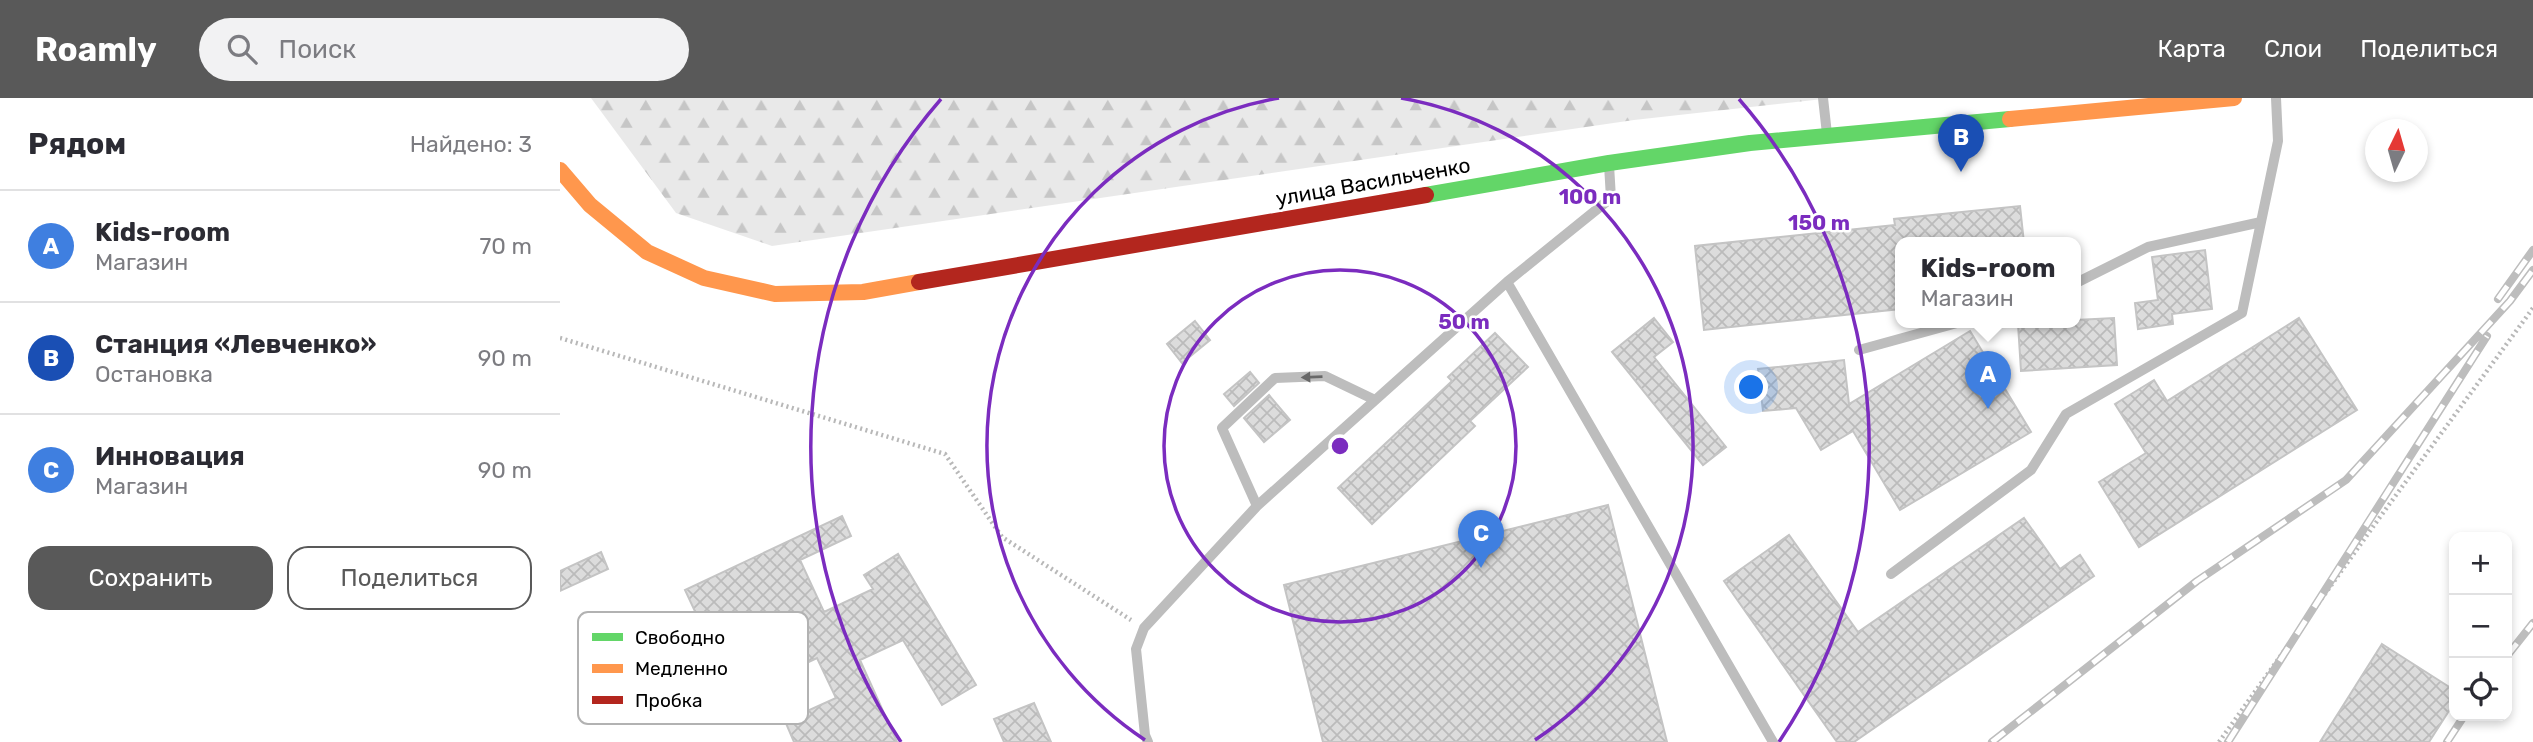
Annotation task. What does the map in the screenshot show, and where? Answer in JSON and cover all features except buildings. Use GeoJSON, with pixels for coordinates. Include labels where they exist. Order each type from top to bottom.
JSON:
{"type":"FeatureCollection","features":[{"type":"Feature","properties":{"kind":"main road","name":"улица Васильченко"},"geometry":{"type":"LineString","coordinates":[[560,170],[590,205],[647,252],[704,278],[775,294],[863,292],[1609,163],[1750,143],[2234,98]]}},
{"type":"Feature","properties":{"kind":"lane"},"geometry":{"type":"LineString","coordinates":[[1823,98],[1827,137]]}},
{"type":"Feature","properties":{"kind":"lane"},"geometry":{"type":"LineString","coordinates":[[1891,574],[2032,470],[2066,414],[2242,313],[2278,141],[2276,98]]}},
{"type":"Feature","properties":{"kind":"lane"},"geometry":{"type":"LineString","coordinates":[[1148,742],[1136,649],[1144,628],[1257,506],[1507,282],[1612,198],[1609,163]]}},
{"type":"Feature","properties":{"kind":"lane"},"geometry":{"type":"LineString","coordinates":[[2081,280],[2148,247],[2261,222]]}},
{"type":"Feature","properties":{"kind":"lane"},"geometry":{"type":"LineString","coordinates":[[1507,282],[1773,742]]}},
{"type":"Feature","properties":{"kind":"lane"},"geometry":{"type":"LineString","coordinates":[[1858,350],[1939,328]]}},
{"type":"Feature","properties":{"kind":"lane"},"geometry":{"type":"LineString","coordinates":[[1257,506],[1222,428],[1275,378],[1325,376],[1375,400]]}},
{"type":"Feature","properties":{"kind":"path"},"geometry":{"type":"LineString","coordinates":[[2219,742],[2533,308]]}},
{"type":"Feature","properties":{"kind":"path"},"geometry":{"type":"LineString","coordinates":[[560,338],[945,454],[1002,537],[1144,628]]}},
{"type":"Feature","properties":{"kind":"green space"},"geometry":{"type":"Polygon","coordinates":[[[591,98],[1832,98],[1634,120],[772,246],[676,213],[591,98]]]}},
{"type":"Feature","properties":{"kind":"railway"},"geometry":{"type":"LineString","coordinates":[[2498,299],[2533,250]]}},
{"type":"Feature","properties":{"kind":"railway"},"geometry":{"type":"LineString","coordinates":[[1992,742],[2197,581],[2346,480],[2510,301],[2533,270]]}},
{"type":"Feature","properties":{"kind":"railway"},"geometry":{"type":"LineString","coordinates":[[2228,742],[2487,336]]}},
{"type":"Feature","properties":{"kind":"railway"},"geometry":{"type":"LineString","coordinates":[[2512,650],[2533,623]]}},
{"type":"Feature","properties":{"kind":"railway"},"geometry":{"type":"LineString","coordinates":[[2447,742],[2461,721]]}},
{"type":"Feature","properties":{"kind":"traffic: fast"},"geometry":{"type":"LineString","coordinates":[[1426,195],[1609,163],[1750,143],[2010,119]]}},
{"type":"Feature","properties":{"kind":"traffic: slow"},"geometry":{"type":"LineString","coordinates":[[2010,119],[2234,98]]}},
{"type":"Feature","properties":{"kind":"traffic: slow"},"geometry":{"type":"LineString","coordinates":[[560,170],[590,205],[647,252],[704,278],[775,294],[863,292],[919,282]]}},
{"type":"Feature","properties":{"kind":"traffic: jam"},"geometry":{"type":"LineString","coordinates":[[919,282],[1426,195]]}},
{"type":"Feature","properties":{"kind":"place","name":"Станция «Левченко»"},"geometry":{"type":"Point","coordinates":[1961,172]}},
{"type":"Feature","properties":{"kind":"place","name":"Kids-room"},"geometry":{"type":"Point","coordinates":[1988,409]}},
{"type":"Feature","properties":{"kind":"place","name":"Инновация"},"geometry":{"type":"Point","coordinates":[1481,568]}}]}
